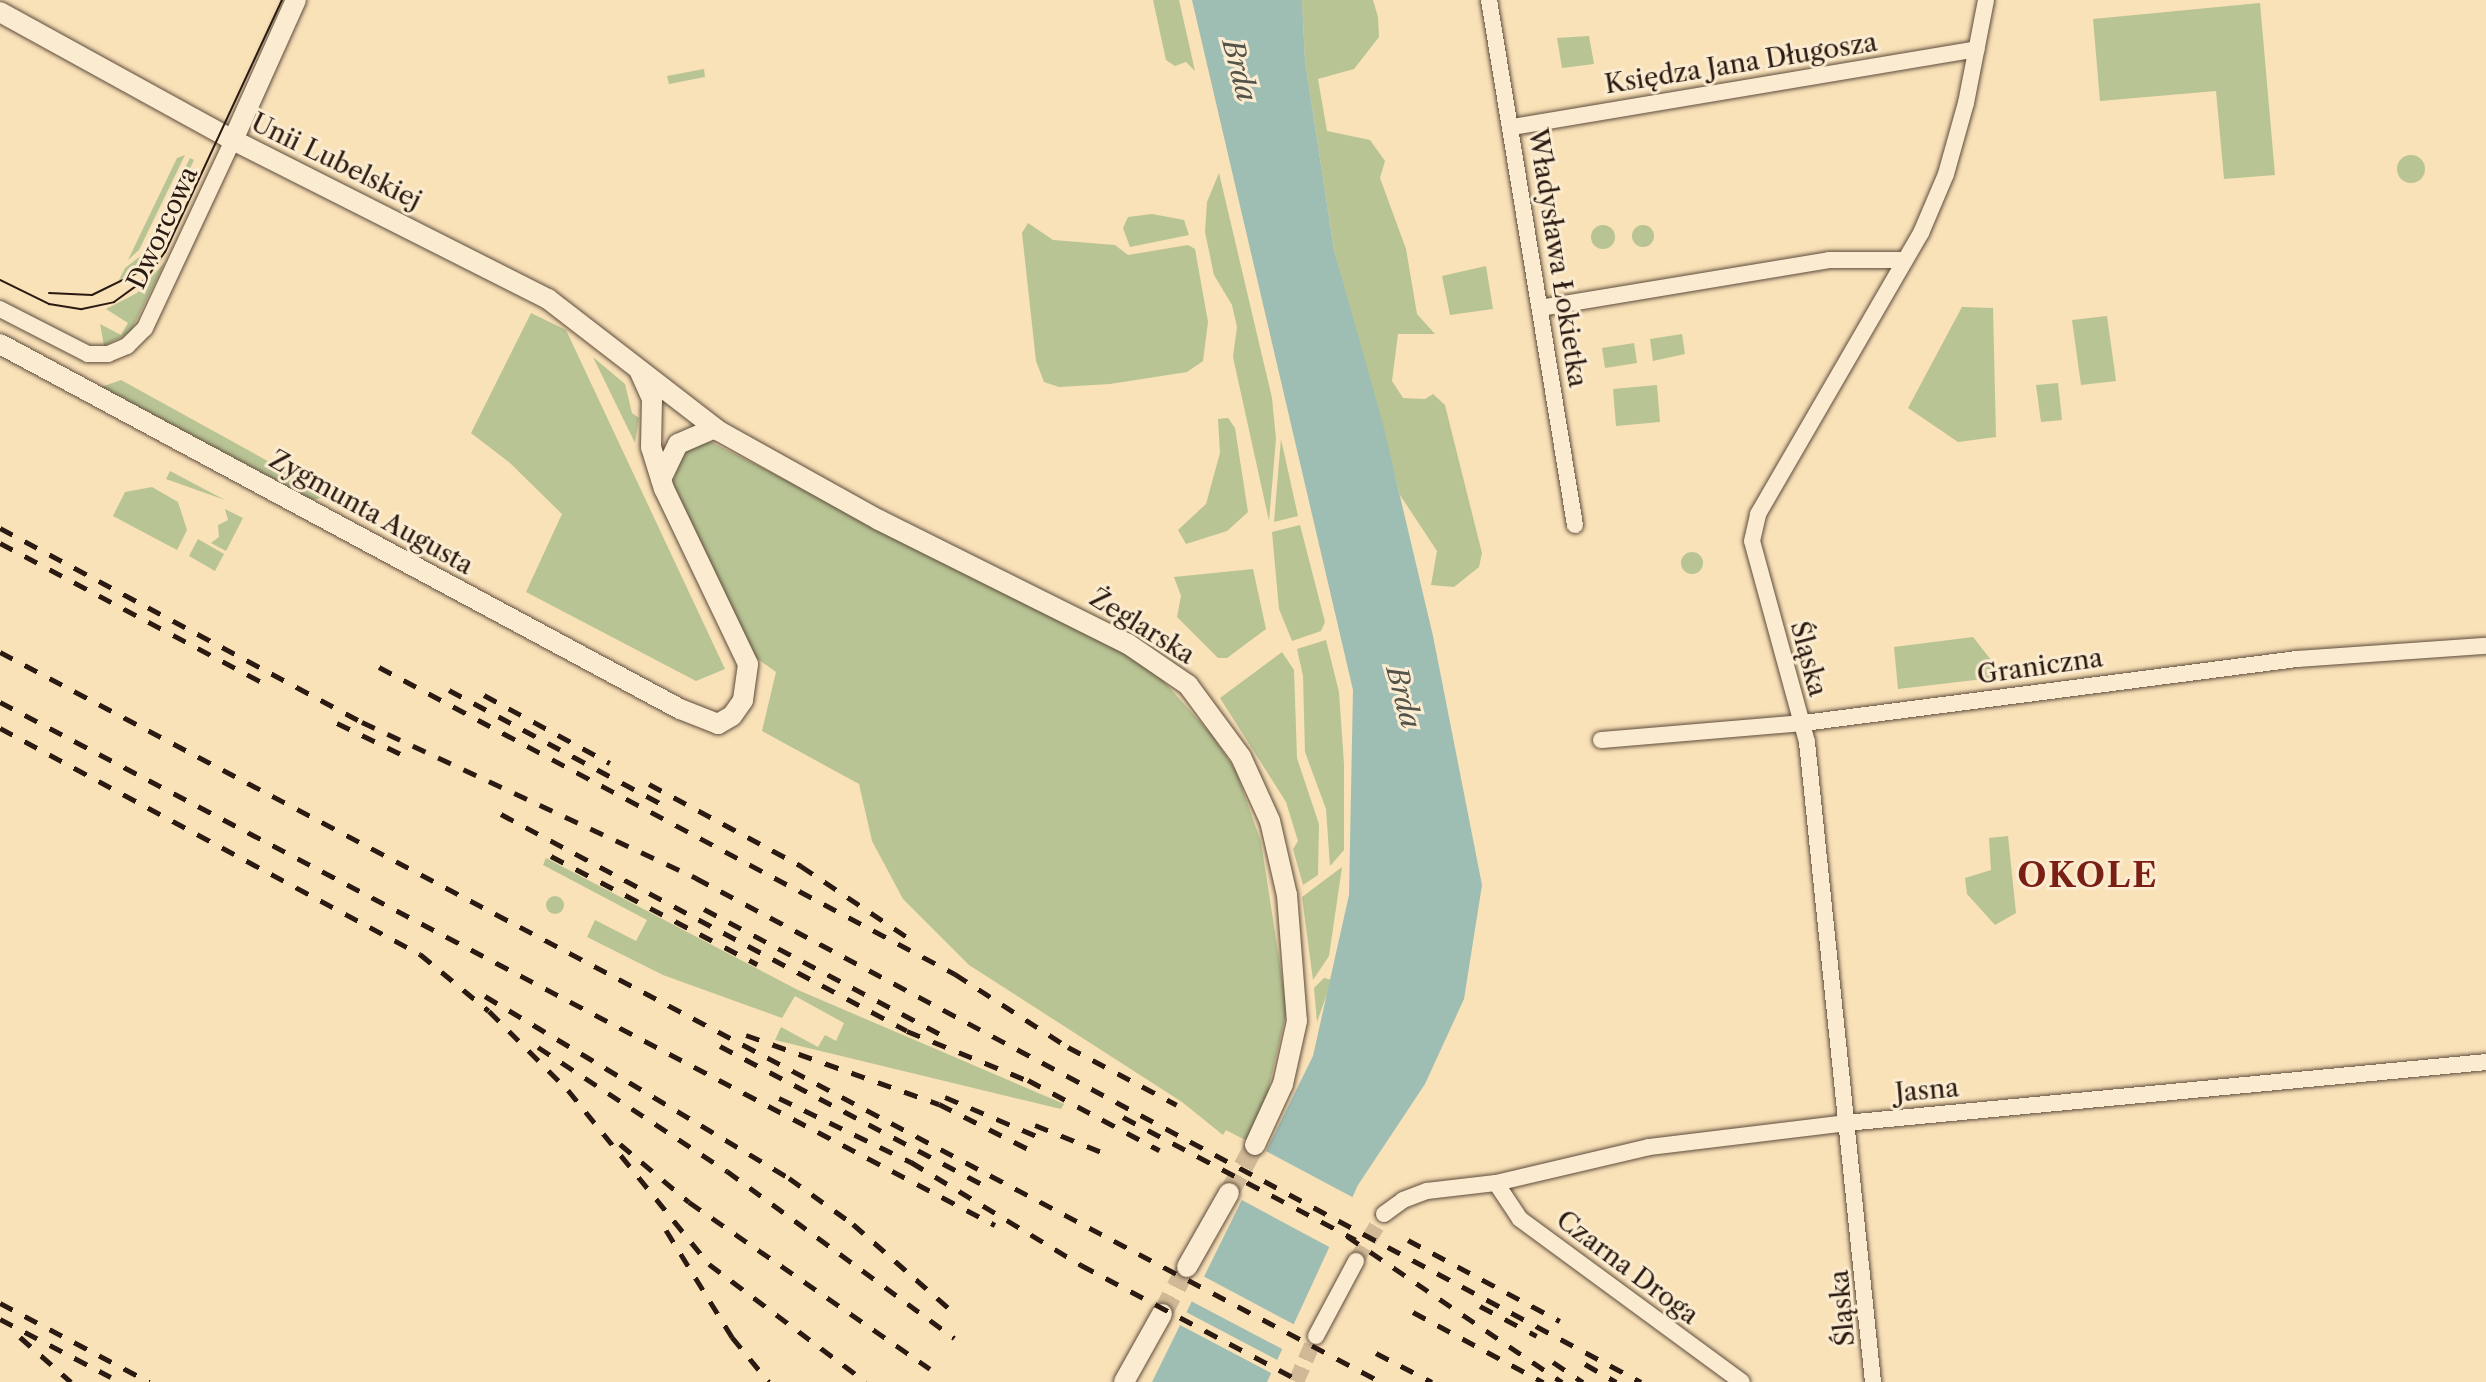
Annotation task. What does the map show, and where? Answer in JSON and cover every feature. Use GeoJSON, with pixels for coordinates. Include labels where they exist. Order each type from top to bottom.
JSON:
{"type":"FeatureCollection","features":[{"type":"Feature","properties":{"kind":"street","name":"Dworcowa"},"geometry":{"type":"LineString","coordinates":[[0,309],[88,354],[108,354],[127,346],[145,328],[296,0]]}},
{"type":"Feature","properties":{"kind":"street","name":"Władysława Łokietka"},"geometry":{"type":"LineString","coordinates":[[1489,0],[1575,525]]}},
{"type":"Feature","properties":{"kind":"street","name":"Śląska"},"geometry":{"type":"LineString","coordinates":[[1873,1382],[1804,723],[1792,700],[1752,541],[1758,514],[1905,260],[1946,174],[1986,0]]}},
{"type":"Feature","properties":{"kind":"street","name":"Unii Lubelskiej"},"geometry":{"type":"LineString","coordinates":[[0,12],[233,140],[563,308],[640,372]]}},
{"type":"Feature","properties":{"kind":"street","name":"Księdza Jana Długosza"},"geometry":{"type":"LineString","coordinates":[[1512,127],[1977,49]]}},
{"type":"Feature","properties":{"kind":"street"},"geometry":{"type":"LineString","coordinates":[[1540,308],[1829,260],[1905,260]]}},
{"type":"Feature","properties":{"kind":"street","name":"Zygmunta Augusta"},"geometry":{"type":"LineString","coordinates":[[0,344],[680,709],[718,724],[732,716],[743,700],[748,664],[661,479]]}},
{"type":"Feature","properties":{"kind":"street"},"geometry":{"type":"LineString","coordinates":[[640,372],[652,399],[651,447],[661,479]]}},
{"type":"Feature","properties":{"kind":"street","name":"Żeglarska"},"geometry":{"type":"LineString","coordinates":[[640,372],[715,428],[865,513],[1128,644],[1188,685],[1206,705],[1241,757],[1270,821],[1292,942],[1297,1021],[1293,1047],[1255,1145]]}},
{"type":"Feature","properties":{"kind":"street"},"geometry":{"type":"LineString","coordinates":[[661,479],[673,449],[715,428]]}},
{"type":"Feature","properties":{"kind":"street","name":"Graniczna"},"geometry":{"type":"LineString","coordinates":[[1601,740],[1804,723],[2298,659],[2486,646]]}},
{"type":"Feature","properties":{"kind":"street","name":"Jasna"},"geometry":{"type":"LineString","coordinates":[[1384,1214],[1418,1193],[1496,1183],[1649,1147],[1846,1123],[2486,1062]]}},
{"type":"Feature","properties":{"kind":"street","name":"Czarna Droga"},"geometry":{"type":"LineString","coordinates":[[1496,1183],[1520,1219],[1742,1382]]}},
{"type":"Feature","properties":{"kind":"street"},"geometry":{"type":"LineString","coordinates":[[1187,1267],[1229,1193]]}},
{"type":"Feature","properties":{"kind":"street"},"geometry":{"type":"LineString","coordinates":[[1316,1336],[1356,1261]]}},
{"type":"Feature","properties":{"kind":"street"},"geometry":{"type":"LineString","coordinates":[[1124,1382],[1162,1314]]}},
{"type":"Feature","properties":{"kind":"green space"},"geometry":{"type":"Polygon","coordinates":[[[1153,0],[1179,0],[1195,71],[1186,62],[1175,66],[1166,60],[1153,0]]]}},
{"type":"Feature","properties":{"kind":"green space"},"geometry":{"type":"Polygon","coordinates":[[[1302,0],[1373,0],[1378,17],[1379,37],[1354,69],[1318,79],[1327,131],[1370,140],[1385,161],[1380,178],[1406,249],[1417,314],[1435,334],[1398,334],[1392,381],[1403,398],[1425,399],[1433,394],[1445,405],[1482,553],[1479,567],[1454,587],[1431,585],[1437,551],[1400,495],[1334,250],[1305,61],[1302,0]]]}},
{"type":"Feature","properties":{"kind":"green space"},"geometry":{"type":"Polygon","coordinates":[[[2260,3],[2275,175],[2224,179],[2216,91],[2100,101],[2093,19],[2260,3]]]}},
{"type":"Feature","properties":{"kind":"green space"},"geometry":{"type":"Polygon","coordinates":[[[1589,36],[1594,64],[1562,68],[1557,38],[1589,36]]]}},
{"type":"Feature","properties":{"kind":"green space"},"geometry":{"type":"Polygon","coordinates":[[[704,69],[705,77],[669,84],[667,76],[704,69]]]}},
{"type":"Feature","properties":{"kind":"green space"},"geometry":{"type":"Polygon","coordinates":[[[185,155],[139,250],[128,260],[177,158],[185,155]]]}},
{"type":"Feature","properties":{"kind":"green space"},"geometry":{"type":"Polygon","coordinates":[[[2411,155],[2421,159],[2425,169],[2421,179],[2411,183],[2401,179],[2397,169],[2401,159],[2411,155]]]}},
{"type":"Feature","properties":{"kind":"green space"},"geometry":{"type":"Polygon","coordinates":[[[190,158],[194,160],[150,253],[118,282],[125,268],[143,254],[190,158]]]}},
{"type":"Feature","properties":{"kind":"green space"},"geometry":{"type":"Polygon","coordinates":[[[1219,173],[1272,398],[1276,439],[1269,521],[1233,357],[1237,327],[1232,305],[1214,275],[1205,232],[1207,202],[1219,173]]]}},
{"type":"Feature","properties":{"kind":"green space"},"geometry":{"type":"Polygon","coordinates":[[[1152,214],[1184,220],[1189,235],[1130,247],[1123,228],[1128,217],[1152,214]]]}},
{"type":"Feature","properties":{"kind":"green space"},"geometry":{"type":"Polygon","coordinates":[[[1028,223],[1053,240],[1115,245],[1128,255],[1188,245],[1195,249],[1208,322],[1203,361],[1187,372],[1110,384],[1059,387],[1044,382],[1036,361],[1022,233],[1028,223]]]}},
{"type":"Feature","properties":{"kind":"green space"},"geometry":{"type":"Polygon","coordinates":[[[1603,225],[1612,228],[1615,237],[1612,246],[1603,249],[1594,246],[1591,237],[1594,228],[1603,225]]]}},
{"type":"Feature","properties":{"kind":"green space"},"geometry":{"type":"Polygon","coordinates":[[[1643,225],[1651,228],[1654,236],[1651,244],[1643,247],[1635,244],[1632,236],[1635,228],[1643,225]]]}},
{"type":"Feature","properties":{"kind":"green space"},"geometry":{"type":"Polygon","coordinates":[[[165,262],[130,333],[104,346],[100,324],[121,335],[128,323],[106,309],[137,293],[165,262]]]}},
{"type":"Feature","properties":{"kind":"green space"},"geometry":{"type":"Polygon","coordinates":[[[1486,266],[1493,309],[1450,315],[1442,276],[1486,266]]]}},
{"type":"Feature","properties":{"kind":"green space"},"geometry":{"type":"Polygon","coordinates":[[[1962,307],[1993,308],[1996,437],[1958,442],[1908,408],[1962,307]]]}},
{"type":"Feature","properties":{"kind":"green space"},"geometry":{"type":"Polygon","coordinates":[[[531,313],[566,330],[725,669],[696,681],[526,592],[562,514],[510,463],[471,433],[531,313]]]}},
{"type":"Feature","properties":{"kind":"green space"},"geometry":{"type":"Polygon","coordinates":[[[2107,316],[2116,381],[2081,385],[2072,320],[2107,316]]]}},
{"type":"Feature","properties":{"kind":"green space"},"geometry":{"type":"Polygon","coordinates":[[[1682,334],[1685,354],[1653,361],[1650,339],[1682,334]]]}},
{"type":"Feature","properties":{"kind":"green space"},"geometry":{"type":"Polygon","coordinates":[[[1634,343],[1637,363],[1605,368],[1602,348],[1634,343]]]}},
{"type":"Feature","properties":{"kind":"green space"},"geometry":{"type":"Polygon","coordinates":[[[593,357],[625,384],[632,413],[639,418],[635,443],[593,357]]]}},
{"type":"Feature","properties":{"kind":"green space"},"geometry":{"type":"Polygon","coordinates":[[[121,380],[320,490],[321,498],[313,500],[101,387],[121,380]]]}},
{"type":"Feature","properties":{"kind":"green space"},"geometry":{"type":"Polygon","coordinates":[[[2058,383],[2062,420],[2041,422],[2036,385],[2058,383]]]}},
{"type":"Feature","properties":{"kind":"green space"},"geometry":{"type":"Polygon","coordinates":[[[1657,385],[1660,422],[1616,426],[1613,389],[1657,385]]]}},
{"type":"Feature","properties":{"kind":"green space"},"geometry":{"type":"Polygon","coordinates":[[[1228,418],[1235,428],[1248,512],[1227,531],[1186,544],[1178,530],[1206,504],[1220,453],[1218,419],[1228,418]]]}},
{"type":"Feature","properties":{"kind":"green space"},"geometry":{"type":"Polygon","coordinates":[[[1281,439],[1298,516],[1274,522],[1281,439]]]}},
{"type":"Feature","properties":{"kind":"green space"},"geometry":{"type":"Polygon","coordinates":[[[709,441],[1123,650],[1158,675],[1212,735],[1236,771],[1261,842],[1287,1010],[1263,1112],[1247,1141],[1226,1130],[1223,1135],[1182,1102],[969,965],[903,899],[872,841],[859,784],[762,731],[776,672],[752,655],[672,485],[682,453],[709,441]]]}},
{"type":"Feature","properties":{"kind":"green space"},"geometry":{"type":"Polygon","coordinates":[[[170,471],[225,500],[166,479],[170,471]]]}},
{"type":"Feature","properties":{"kind":"green space"},"geometry":{"type":"Polygon","coordinates":[[[152,487],[178,502],[187,530],[177,550],[113,516],[125,492],[152,487]]]}},
{"type":"Feature","properties":{"kind":"green space"},"geometry":{"type":"Polygon","coordinates":[[[225,509],[243,518],[226,551],[211,543],[219,537],[218,525],[228,520],[225,509]]]}},
{"type":"Feature","properties":{"kind":"green space"},"geometry":{"type":"Polygon","coordinates":[[[1300,525],[1325,622],[1321,631],[1292,641],[1279,609],[1272,532],[1300,525]]]}},
{"type":"Feature","properties":{"kind":"green space"},"geometry":{"type":"Polygon","coordinates":[[[198,539],[224,554],[215,571],[189,556],[198,539]]]}},
{"type":"Feature","properties":{"kind":"green space"},"geometry":{"type":"Polygon","coordinates":[[[1688,552],[1696,552],[1703,563],[1696,574],[1688,574],[1681,567],[1681,559],[1688,552]]]}},
{"type":"Feature","properties":{"kind":"green space"},"geometry":{"type":"Polygon","coordinates":[[[1253,569],[1266,629],[1227,658],[1218,658],[1177,617],[1181,596],[1174,577],[1253,569]]]}},
{"type":"Feature","properties":{"kind":"green space"},"geometry":{"type":"Polygon","coordinates":[[[1973,637],[1995,665],[1992,678],[1898,689],[1894,647],[1973,637]]]}},
{"type":"Feature","properties":{"kind":"green space"},"geometry":{"type":"Polygon","coordinates":[[[1326,640],[1339,692],[1344,764],[1344,850],[1330,866],[1326,809],[1305,752],[1303,676],[1297,649],[1326,640]]]}},
{"type":"Feature","properties":{"kind":"green space"},"geometry":{"type":"Polygon","coordinates":[[[1282,652],[1294,670],[1297,758],[1319,824],[1318,875],[1303,885],[1293,849],[1298,841],[1286,802],[1220,698],[1282,652]]]}},
{"type":"Feature","properties":{"kind":"green space"},"geometry":{"type":"Polygon","coordinates":[[[2008,836],[2016,913],[1995,925],[1967,894],[1965,878],[1991,870],[1989,838],[2008,836]]]}},
{"type":"Feature","properties":{"kind":"green space"},"geometry":{"type":"Polygon","coordinates":[[[546,858],[798,990],[1064,1104],[1061,1109],[775,1040],[781,1027],[818,1047],[825,1035],[836,1041],[844,1023],[795,996],[782,1018],[663,975],[587,937],[595,920],[636,941],[647,920],[543,865],[546,858]]]}},
{"type":"Feature","properties":{"kind":"green space"},"geometry":{"type":"Polygon","coordinates":[[[1342,867],[1329,956],[1313,980],[1302,897],[1342,867]]]}},
{"type":"Feature","properties":{"kind":"green space"},"geometry":{"type":"Polygon","coordinates":[[[551,896],[559,896],[564,905],[562,912],[551,914],[546,909],[546,901],[551,896]]]}},
{"type":"Feature","properties":{"kind":"green space"},"geometry":{"type":"Polygon","coordinates":[[[1324,978],[1332,980],[1317,1022],[1314,988],[1324,978]]]}},
{"type":"Feature","properties":{"kind":"water","name":"Brda"},"geometry":{"type":"Polygon","coordinates":[[[1192,0],[1302,0],[1305,61],[1334,250],[1383,424],[1433,636],[1482,885],[1464,999],[1425,1084],[1358,1185],[1267,1382],[1152,1382],[1313,1056],[1349,895],[1353,690],[1192,0]]]}},
{"type":"Feature","properties":{"kind":"pier"},"geometry":{"type":"Polygon","coordinates":[[[1264,1150],[1356,1199],[1333,1249],[1240,1199],[1264,1150]]]}},
{"type":"Feature","properties":{"kind":"pier"},"geometry":{"type":"Polygon","coordinates":[[[1203,1276],[1297,1326],[1286,1351],[1191,1301],[1203,1276]]]}},
{"type":"Feature","properties":{"kind":"pier"},"geometry":{"type":"Polygon","coordinates":[[[1186,1312],[1281,1362],[1275,1375],[1180,1325],[1186,1312]]]}},
{"type":"Feature","properties":{"kind":"tunnel"},"geometry":{"type":"LineString","coordinates":[[1229,1193],[1255,1145]]}},
{"type":"Feature","properties":{"kind":"tunnel"},"geometry":{"type":"LineString","coordinates":[[1356,1261],[1384,1214]]}},
{"type":"Feature","properties":{"kind":"tunnel"},"geometry":{"type":"LineString","coordinates":[[1162,1314],[1187,1267]]}},
{"type":"Feature","properties":{"kind":"tunnel"},"geometry":{"type":"LineString","coordinates":[[1296,1382],[1316,1336]]}},
{"type":"Feature","properties":{"kind":"tram line"},"geometry":{"type":"LineString","coordinates":[[0,280],[49,304],[82,309],[114,302],[146,279],[165,252],[282,0]]}},
{"type":"Feature","properties":{"kind":"tram line"},"geometry":{"type":"LineString","coordinates":[[49,293],[92,295],[139,272]]}},
{"type":"Feature","properties":{"kind":"railway"},"geometry":{"type":"LineString","coordinates":[[0,528],[362,722],[696,878],[1641,1382]]}},
{"type":"Feature","properties":{"kind":"railway"},"geometry":{"type":"LineString","coordinates":[[0,543],[263,683]]}},
{"type":"Feature","properties":{"kind":"railway"},"geometry":{"type":"LineString","coordinates":[[0,652],[1381,1382]]}},
{"type":"Feature","properties":{"kind":"railway"},"geometry":{"type":"LineString","coordinates":[[379,667],[955,974],[1068,1047],[1177,1105]]}},
{"type":"Feature","properties":{"kind":"railway"},"geometry":{"type":"LineString","coordinates":[[449,690],[660,803]]}},
{"type":"Feature","properties":{"kind":"railway"},"geometry":{"type":"LineString","coordinates":[[484,695],[610,763]]}},
{"type":"Feature","properties":{"kind":"railway"},"geometry":{"type":"LineString","coordinates":[[0,702],[995,1225]]}},
{"type":"Feature","properties":{"kind":"railway"},"geometry":{"type":"LineString","coordinates":[[337,723],[405,756]]}},
{"type":"Feature","properties":{"kind":"railway"},"geometry":{"type":"LineString","coordinates":[[0,728],[420,954],[489,1011],[568,1090],[709,1264],[866,1382]]}},
{"type":"Feature","properties":{"kind":"railway"},"geometry":{"type":"LineString","coordinates":[[649,784],[801,866],[907,937]]}},
{"type":"Feature","properties":{"kind":"railway"},"geometry":{"type":"LineString","coordinates":[[501,814],[907,1031],[1036,1084]]}},
{"type":"Feature","properties":{"kind":"railway"},"geometry":{"type":"LineString","coordinates":[[551,856],[757,964]]}},
{"type":"Feature","properties":{"kind":"railway"},"geometry":{"type":"LineString","coordinates":[[704,909],[940,1034]]}},
{"type":"Feature","properties":{"kind":"railway"},"geometry":{"type":"LineString","coordinates":[[485,996],[789,1178],[853,1224],[951,1310]]}},
{"type":"Feature","properties":{"kind":"railway"},"geometry":{"type":"LineString","coordinates":[[746,1035],[939,1104],[1038,1154]]}},
{"type":"Feature","properties":{"kind":"railway"},"geometry":{"type":"LineString","coordinates":[[720,1046],[985,1186]]}},
{"type":"Feature","properties":{"kind":"railway"},"geometry":{"type":"LineString","coordinates":[[538,1047],[727,1171],[954,1338]]}},
{"type":"Feature","properties":{"kind":"railway"},"geometry":{"type":"LineString","coordinates":[[1028,1080],[1159,1150]]}},
{"type":"Feature","properties":{"kind":"railway"},"geometry":{"type":"LineString","coordinates":[[945,1097],[1046,1140]]}},
{"type":"Feature","properties":{"kind":"railway"},"geometry":{"type":"LineString","coordinates":[[779,1098],[911,1162],[1081,1265],[1302,1382]]}},
{"type":"Feature","properties":{"kind":"railway"},"geometry":{"type":"LineString","coordinates":[[1123,1117],[1356,1240]]}},
{"type":"Feature","properties":{"kind":"railway"},"geometry":{"type":"LineString","coordinates":[[1035,1125],[1104,1153]]}},
{"type":"Feature","properties":{"kind":"railway"},"geometry":{"type":"LineString","coordinates":[[620,1144],[689,1202],[930,1369]]}},
{"type":"Feature","properties":{"kind":"railway"},"geometry":{"type":"LineString","coordinates":[[666,1230],[732,1337],[769,1382]]}},
{"type":"Feature","properties":{"kind":"railway"},"geometry":{"type":"LineString","coordinates":[[1347,1236],[1562,1382]]}},
{"type":"Feature","properties":{"kind":"railway"},"geometry":{"type":"LineString","coordinates":[[1408,1240],[1560,1321]]}},
{"type":"Feature","properties":{"kind":"railway"},"geometry":{"type":"LineString","coordinates":[[0,1303],[149,1382]]}},
{"type":"Feature","properties":{"kind":"railway"},"geometry":{"type":"LineString","coordinates":[[1480,1306],[1537,1336]]}},
{"type":"Feature","properties":{"kind":"railway"},"geometry":{"type":"LineString","coordinates":[[1413,1312],[1543,1382]]}},
{"type":"Feature","properties":{"kind":"railway"},"geometry":{"type":"LineString","coordinates":[[0,1319],[111,1377]]}},
{"type":"Feature","properties":{"kind":"railway"},"geometry":{"type":"LineString","coordinates":[[20,1337],[71,1382]]}},
{"type":"Feature","properties":{"kind":"railway"},"geometry":{"type":"LineString","coordinates":[[1376,1353],[1432,1382]]}},
{"type":"Feature","properties":{"kind":"railway"},"geometry":{"type":"LineString","coordinates":[[1553,1362],[1583,1382]]}},
{"type":"Feature","properties":{"kind":"railway"},"geometry":{"type":"LineString","coordinates":[[1585,1364],[1616,1382]]}},
{"type":"Feature","properties":{"kind":"district","name":"OKOLE"},"geometry":{"type":"Point","coordinates":[2088,876]}}]}
